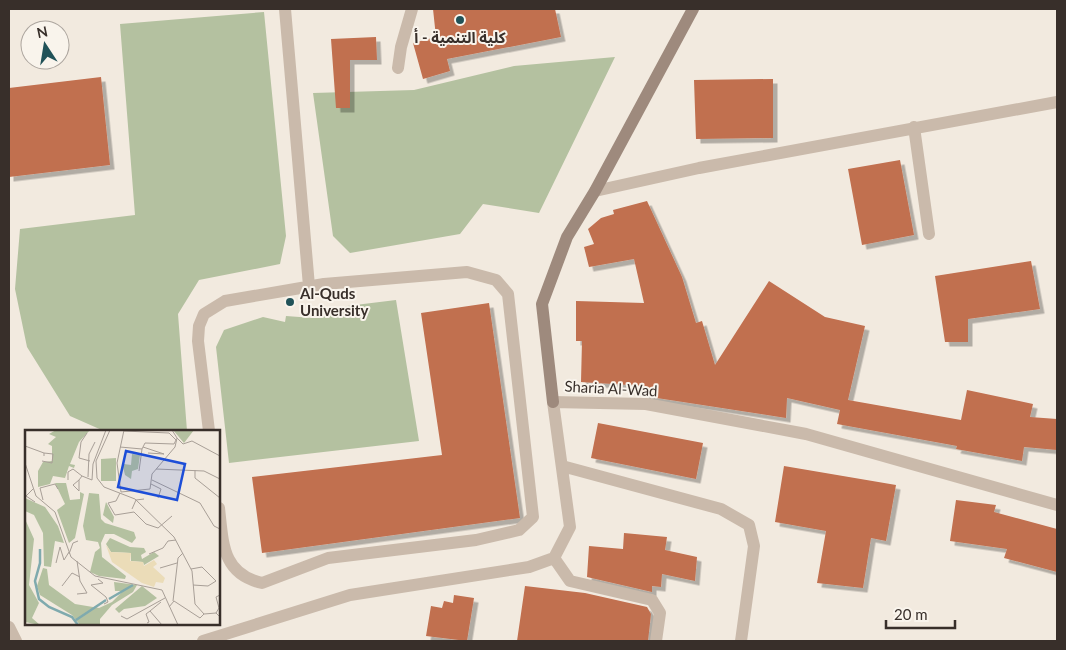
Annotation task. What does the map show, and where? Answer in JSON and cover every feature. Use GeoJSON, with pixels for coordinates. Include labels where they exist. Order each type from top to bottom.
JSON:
{"type":"FeatureCollection","features":[{"type":"Feature","properties":{"kind":"street"},"geometry":{"type":"LineString","coordinates":[[285,9],[309,286]]}},
{"type":"Feature","properties":{"kind":"street"},"geometry":{"type":"LineString","coordinates":[[398,68],[401,47],[412,9]]}},
{"type":"Feature","properties":{"kind":"street"},"geometry":{"type":"LineString","coordinates":[[553,402],[542,304],[567,237],[595,191],[693,9]]}},
{"type":"Feature","properties":{"kind":"street"},"geometry":{"type":"LineString","coordinates":[[595,191],[699,168],[1057,102]]}},
{"type":"Feature","properties":{"kind":"street"},"geometry":{"type":"LineString","coordinates":[[914,127],[928,234]]}},
{"type":"Feature","properties":{"kind":"street"},"geometry":{"type":"LineString","coordinates":[[209,430],[198,341],[199,326],[204,314],[225,302],[309,286],[467,272],[496,280],[508,294],[533,517],[519,530],[476,540],[360,556],[328,558],[262,583],[251,581],[232,567],[224,550],[220,516]]}},
{"type":"Feature","properties":{"kind":"street","name":"Sharia Al-Wad"},"geometry":{"type":"LineString","coordinates":[[554,558],[570,527],[553,402],[646,404],[806,434],[1057,505]]}},
{"type":"Feature","properties":{"kind":"street"},"geometry":{"type":"LineString","coordinates":[[562,466],[721,509],[749,525],[754,546],[741,641]]}},
{"type":"Feature","properties":{"kind":"street"},"geometry":{"type":"LineString","coordinates":[[203,641],[350,595],[529,567],[554,558],[570,582],[652,600],[660,613],[656,641]]}},
{"type":"Feature","properties":{"kind":"street"},"geometry":{"type":"LineString","coordinates":[[9,627],[16,641]]}},
{"type":"Feature","properties":{"kind":"green space"},"geometry":{"type":"Polygon","coordinates":[[[264,12],[286,236],[280,264],[199,280],[178,314],[187,430],[102,430],[70,416],[27,347],[15,289],[20,229],[135,215],[120,24],[264,12]]]}},
{"type":"Feature","properties":{"kind":"green space"},"geometry":{"type":"Polygon","coordinates":[[[615,57],[539,213],[483,204],[460,234],[350,253],[333,236],[313,93],[414,90],[514,66],[615,57]]]}},
{"type":"Feature","properties":{"kind":"green space"},"geometry":{"type":"Polygon","coordinates":[[[396,300],[419,441],[229,463],[216,347],[224,330],[263,317],[285,322],[286,316],[313,318],[327,315],[347,306],[396,300]]]}},
{"type":"Feature","properties":{"kind":"building"},"geometry":{"type":"Polygon","coordinates":[[[433,9],[555,9],[561,37],[447,59],[450,71],[423,79],[413,43],[436,37],[433,9]]]}},
{"type":"Feature","properties":{"kind":"building"},"geometry":{"type":"Polygon","coordinates":[[[376,37],[377,60],[350,60],[350,108],[336,108],[331,39],[376,37]]]}},
{"type":"Feature","properties":{"kind":"building"},"geometry":{"type":"Polygon","coordinates":[[[101,77],[110,165],[9,177],[9,88],[101,77]]]}},
{"type":"Feature","properties":{"kind":"building"},"geometry":{"type":"Polygon","coordinates":[[[773,79],[773,138],[696,139],[694,80],[773,79]]]}},
{"type":"Feature","properties":{"kind":"building"},"geometry":{"type":"Polygon","coordinates":[[[900,160],[914,235],[862,245],[848,169],[900,160]]]}},
{"type":"Feature","properties":{"kind":"building"},"geometry":{"type":"Polygon","coordinates":[[[647,201],[682,277],[696,323],[702,321],[715,365],[769,281],[825,317],[865,326],[848,400],[961,420],[967,390],[1033,404],[1030,417],[1057,419],[1057,450],[1024,447],[1022,461],[956,449],[957,446],[837,424],[840,410],[787,398],[786,418],[644,396],[645,386],[581,382],[582,341],[576,341],[576,301],[644,303],[634,259],[589,267],[584,247],[594,244],[588,229],[601,218],[614,214],[613,210],[647,201]]]}},
{"type":"Feature","properties":{"kind":"building"},"geometry":{"type":"Polygon","coordinates":[[[1031,261],[1040,309],[968,319],[968,342],[945,342],[935,276],[1031,261]]]}},
{"type":"Feature","properties":{"kind":"building"},"geometry":{"type":"Polygon","coordinates":[[[489,303],[520,518],[262,553],[252,477],[442,455],[421,313],[489,303]]]}},
{"type":"Feature","properties":{"kind":"building"},"geometry":{"type":"Polygon","coordinates":[[[598,423],[703,443],[696,479],[591,458],[598,423]]]}},
{"type":"Feature","properties":{"kind":"building"},"geometry":{"type":"Polygon","coordinates":[[[784,466],[896,485],[886,541],[871,538],[863,588],[817,583],[826,531],[775,522],[784,466]]]}},
{"type":"Feature","properties":{"kind":"building"},"geometry":{"type":"Polygon","coordinates":[[[956,500],[996,505],[994,512],[1057,529],[1057,572],[1004,558],[1007,549],[950,541],[956,500]]]}},
{"type":"Feature","properties":{"kind":"building"},"geometry":{"type":"Polygon","coordinates":[[[624,533],[667,537],[665,550],[697,557],[695,581],[662,574],[661,587],[652,586],[652,592],[587,577],[589,546],[623,549],[624,533]]]}},
{"type":"Feature","properties":{"kind":"building"},"geometry":{"type":"Polygon","coordinates":[[[525,586],[585,593],[647,607],[651,614],[648,641],[517,641],[525,586]]]}},
{"type":"Feature","properties":{"kind":"building"},"geometry":{"type":"Polygon","coordinates":[[[454,595],[474,598],[467,641],[426,636],[431,606],[442,608],[444,601],[453,603],[454,595]]]}},
{"type":"Feature","properties":{"kind":"place","name":"كلية التنمية - أ"},"geometry":{"type":"Point","coordinates":[460,20]}},
{"type":"Feature","properties":{"kind":"place","name":"Al-Quds University"},"geometry":{"type":"Point","coordinates":[290,302]}}]}
